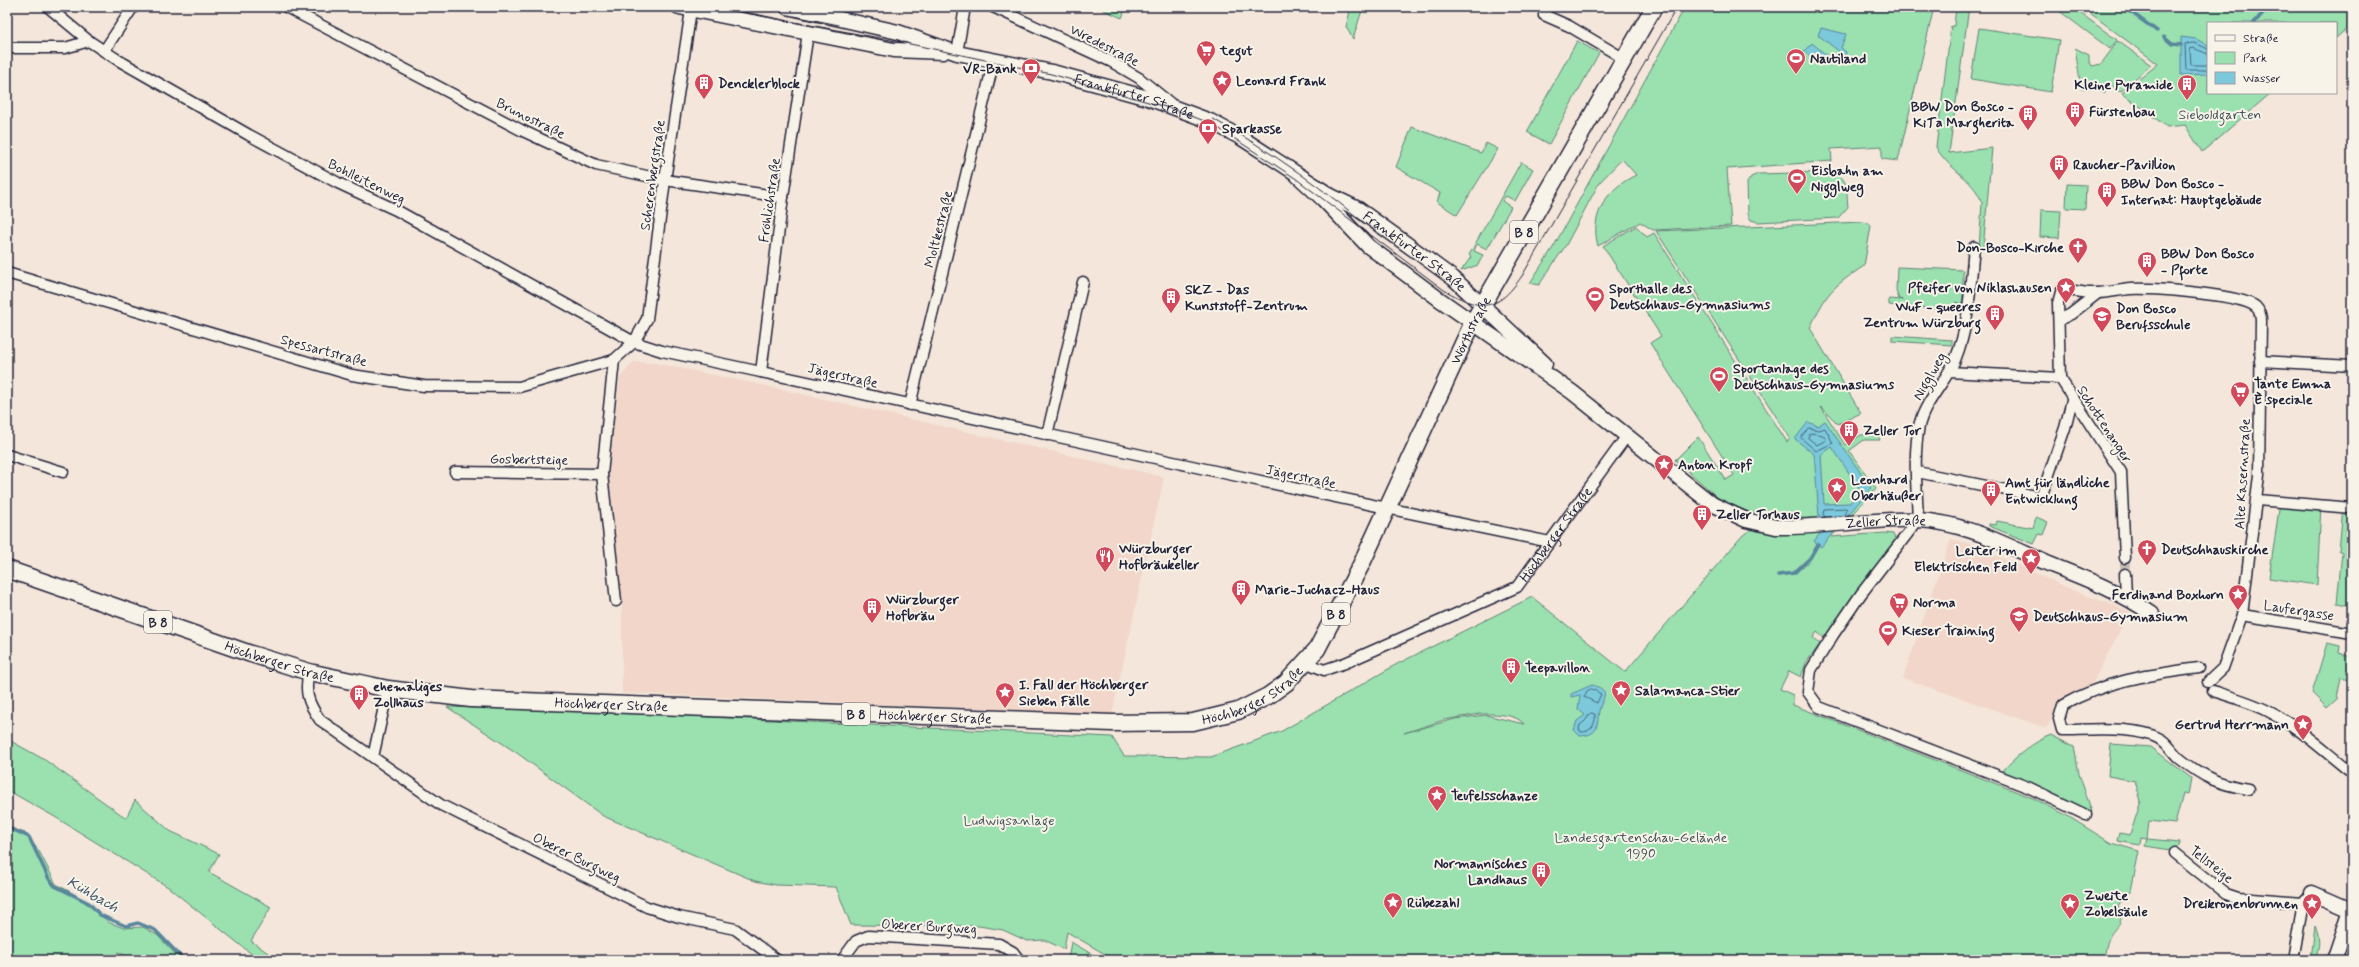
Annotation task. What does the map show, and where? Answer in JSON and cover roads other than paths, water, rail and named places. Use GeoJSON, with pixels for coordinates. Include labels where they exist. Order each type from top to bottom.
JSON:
{"type":"FeatureCollection","features":[{"type":"Feature","properties":{"kind":"main road","name":"Wörthstraße"},"geometry":{"type":"LineString","coordinates":[[1307,663],[1326,635],[1362,563],[1473,322],[1623,58],[1654,7]]}},
{"type":"Feature","properties":{"kind":"main road","name":"Höchberger Straße"},"geometry":{"type":"LineString","coordinates":[[7,570],[243,652],[309,672],[388,689],[478,699],[1162,724],[1208,720],[1238,711],[1268,696],[1286,683],[1307,663]]}},
{"type":"Feature","properties":{"kind":"street","name":"Bohlleitenweg"},"geometry":{"type":"LineString","coordinates":[[48,7],[89,41],[104,51],[249,135],[338,183],[403,214],[634,342]]}},
{"type":"Feature","properties":{"kind":"street"},"geometry":{"type":"LineString","coordinates":[[104,51],[133,7]]}},
{"type":"Feature","properties":{"kind":"street","name":"Brunostraße"},"geometry":{"type":"LineString","coordinates":[[286,7],[521,130],[596,165],[665,180],[783,197]]}},
{"type":"Feature","properties":{"kind":"street","name":"Frankfurter Straße"},"geometry":{"type":"LineString","coordinates":[[787,7],[811,10],[898,32],[957,53]]}},
{"type":"Feature","properties":{"kind":"street"},"geometry":{"type":"LineString","coordinates":[[957,53],[965,7]]}},
{"type":"Feature","properties":{"kind":"street","name":"Wredestraße"},"geometry":{"type":"LineString","coordinates":[[993,7],[1110,61],[1139,78],[1177,107]]}},
{"type":"Feature","properties":{"kind":"street","name":"Scherenbergstraße"},"geometry":{"type":"LineString","coordinates":[[634,342],[647,320],[687,8]]}},
{"type":"Feature","properties":{"kind":"street","name":"Frankfurter Straße"},"geometry":{"type":"LineString","coordinates":[[687,8],[894,50],[957,53],[1052,72],[1177,107],[1210,121],[1240,137],[1297,175],[1358,209],[1453,278],[1528,346],[1572,392]]}},
{"type":"Feature","properties":{"kind":"street"},"geometry":{"type":"LineString","coordinates":[[808,33],[811,10]]}},
{"type":"Feature","properties":{"kind":"street"},"geometry":{"type":"LineString","coordinates":[[1545,11],[1623,58]]}},
{"type":"Feature","properties":{"kind":"street","name":"Fröhlichstraße"},"geometry":{"type":"LineString","coordinates":[[761,372],[783,197],[808,33]]}},
{"type":"Feature","properties":{"kind":"street"},"geometry":{"type":"LineString","coordinates":[[7,48],[65,48],[89,41]]}},
{"type":"Feature","properties":{"kind":"street","name":"Moltkestraße"},"geometry":{"type":"LineString","coordinates":[[910,405],[994,60]]}},
{"type":"Feature","properties":{"kind":"street","name":"Frankfurter Straße"},"geometry":{"type":"LineString","coordinates":[[1297,175],[1323,199],[1368,246],[1572,392],[1626,437]]}},
{"type":"Feature","properties":{"kind":"street","name":"Nigglweg"},"geometry":{"type":"LineString","coordinates":[[1918,520],[1916,445],[1920,425],[1927,406],[1949,372],[1960,348],[1966,326],[1974,247]]}},
{"type":"Feature","properties":{"kind":"street","name":"Spessartstraße"},"geometry":{"type":"LineString","coordinates":[[7,273],[352,375],[424,386],[519,387],[614,360],[634,342]]}},
{"type":"Feature","properties":{"kind":"street"},"geometry":{"type":"LineString","coordinates":[[1047,435],[1083,282]]}},
{"type":"Feature","properties":{"kind":"street","name":"Schottenanger"},"geometry":{"type":"LineString","coordinates":[[2125,558],[2121,472],[2072,400],[2060,378],[2058,303],[2060,292],[2070,289],[2086,293],[2098,293],[2132,289],[2176,292],[2238,300],[2256,307]]}},
{"type":"Feature","properties":{"kind":"street"},"geometry":{"type":"LineString","coordinates":[[2059,320],[2071,314],[2098,293]]}},
{"type":"Feature","properties":{"kind":"street","name":"Alte Kasernstraße"},"geometry":{"type":"LineString","coordinates":[[2208,682],[2224,668],[2242,615],[2257,500],[2261,321],[2260,313],[2256,307]]}},
{"type":"Feature","properties":{"kind":"street","name":"Jägerstraße"},"geometry":{"type":"LineString","coordinates":[[634,342],[662,351],[1386,509],[1550,542]]}},
{"type":"Feature","properties":{"kind":"street"},"geometry":{"type":"LineString","coordinates":[[614,360],[602,474],[616,601]]}},
{"type":"Feature","properties":{"kind":"street"},"geometry":{"type":"LineString","coordinates":[[2260,361],[2352,366]]}},
{"type":"Feature","properties":{"kind":"street","name":"Schottenanger"},"geometry":{"type":"LineString","coordinates":[[1949,372],[2060,378]]}},
{"type":"Feature","properties":{"kind":"street"},"geometry":{"type":"LineString","coordinates":[[1917,472],[2041,498],[2059,448],[2072,400]]}},
{"type":"Feature","properties":{"kind":"street","name":"Zeller Straße"},"geometry":{"type":"LineString","coordinates":[[1626,437],[1712,504],[1754,523],[1776,527],[1794,528],[1918,520],[1946,524],[1982,535],[2126,597],[2152,614]]}},
{"type":"Feature","properties":{"kind":"street","name":"Höchberger Straße"},"geometry":{"type":"LineString","coordinates":[[1307,663],[1324,670],[1345,664],[1517,587],[1626,437]]}},
{"type":"Feature","properties":{"kind":"street"},"geometry":{"type":"LineString","coordinates":[[7,455],[63,472]]}},
{"type":"Feature","properties":{"kind":"street","name":"Gosbertsteige"},"geometry":{"type":"LineString","coordinates":[[455,472],[602,474]]}},
{"type":"Feature","properties":{"kind":"street"},"geometry":{"type":"LineString","coordinates":[[2257,500],[2352,508]]}},
{"type":"Feature","properties":{"kind":"street"},"geometry":{"type":"LineString","coordinates":[[1918,520],[1861,594],[1833,635],[1811,670],[1808,692],[1819,707],[2030,788],[2086,815]]}},
{"type":"Feature","properties":{"kind":"street"},"geometry":{"type":"LineString","coordinates":[[2125,574],[2126,597]]}},
{"type":"Feature","properties":{"kind":"street","name":"Laufergasse"},"geometry":{"type":"LineString","coordinates":[[2242,615],[2352,633]]}},
{"type":"Feature","properties":{"kind":"street"},"geometry":{"type":"LineString","coordinates":[[2199,668],[2132,677],[2086,692],[2063,705],[2059,719],[2062,730],[2128,731],[2148,735],[2162,740],[2178,757],[2210,780],[2248,789]]}},
{"type":"Feature","properties":{"kind":"street","name":"Oberer Burgweg"},"geometry":{"type":"LineString","coordinates":[[309,672],[306,685],[310,706],[320,720],[448,808],[647,907],[679,917],[734,929],[777,960]]}},
{"type":"Feature","properties":{"kind":"street"},"geometry":{"type":"LineString","coordinates":[[373,757],[388,689]]}},
{"type":"Feature","properties":{"kind":"street"},"geometry":{"type":"LineString","coordinates":[[2213,691],[2244,700],[2293,726],[2352,774]]}},
{"type":"Feature","properties":{"kind":"street","name":"Tellsteige"},"geometry":{"type":"LineString","coordinates":[[2175,853],[2226,894],[2238,898],[2307,898]]}},
{"type":"Feature","properties":{"kind":"street"},"geometry":{"type":"LineString","coordinates":[[2293,960],[2307,898],[2351,908],[2334,960]]}},
{"type":"Feature","properties":{"kind":"street","name":"Oberer Burgweg"},"geometry":{"type":"LineString","coordinates":[[842,960],[856,941],[868,936],[999,944],[1013,952],[1019,960]]}},
{"type":"Feature","properties":{"kind":"water"},"geometry":{"type":"Polygon","coordinates":[[[1821,28],[1846,34],[1841,48],[1846,52],[1845,56],[1818,35],[1821,28]]]}},
{"type":"Feature","properties":{"kind":"water"},"geometry":{"type":"Polygon","coordinates":[[[2181,37],[2196,39],[2207,44],[2207,74],[2181,75],[2181,37]]]}},
{"type":"Feature","properties":{"kind":"water"},"geometry":{"type":"Polygon","coordinates":[[[1812,43],[1830,58],[1822,66],[1804,51],[1812,43]]]}},
{"type":"Feature","properties":{"kind":"water"},"geometry":{"type":"Polygon","coordinates":[[[1825,421],[1871,488],[1821,547],[1814,541],[1827,525],[1819,516],[1814,454],[1795,439],[1808,422],[1818,426],[1825,421]],[[1832,447],[1821,455],[1824,504],[1850,503],[1860,490],[1832,447]]]}},
{"type":"Feature","properties":{"kind":"water"},"geometry":{"type":"Polygon","coordinates":[[[1592,685],[1598,687],[1604,692],[1598,721],[1594,732],[1580,736],[1574,730],[1577,721],[1585,715],[1578,709],[1580,695],[1571,697],[1571,694],[1592,685]]]}},
{"type":"Feature","properties":{"kind":"waterway"},"geometry":{"type":"LineString","coordinates":[[2124,7],[2157,31]]}},
{"type":"Feature","properties":{"kind":"waterway"},"geometry":{"type":"LineString","coordinates":[[2255,22],[2268,7]]}},
{"type":"Feature","properties":{"kind":"waterway"},"geometry":{"type":"LineString","coordinates":[[2164,37],[2172,44],[2181,45]]}},
{"type":"Feature","properties":{"kind":"waterway"},"geometry":{"type":"LineString","coordinates":[[1778,575],[1794,573],[1810,558],[1818,544]]}},
{"type":"Feature","properties":{"kind":"waterway","name":"Kühbach"},"geometry":{"type":"LineString","coordinates":[[7,827],[29,837],[49,879],[55,886],[89,903],[100,915],[126,926],[138,923],[155,930],[184,960]]}},
{"type":"Feature","properties":{"kind":"tunnel"},"geometry":{"type":"LineString","coordinates":[[2125,558],[2125,574]]}},
{"type":"Feature","properties":{"kind":"tram line"},"geometry":{"type":"LineString","coordinates":[[712,7],[896,41],[1051,74],[1176,110],[1212,124],[1295,178],[1444,290],[1457,297],[1479,305],[1488,305],[1504,297],[1522,276],[1677,7]]}},
{"type":"Feature","properties":{"kind":"tram line"},"geometry":{"type":"LineString","coordinates":[[794,16],[839,25]]}},
{"type":"Feature","properties":{"kind":"tram line"},"geometry":{"type":"LineString","coordinates":[[1213,119],[1256,144],[1298,172],[1339,202],[1378,234]]}},
{"type":"Feature","properties":{"kind":"place","name":"tegut"},"geometry":{"type":"Point","coordinates":[1206,67]}},
{"type":"Feature","properties":{"kind":"place","name":"Nautiland"},"geometry":{"type":"Point","coordinates":[1796,75]}},
{"type":"Feature","properties":{"kind":"place","name":"VR-Bank"},"geometry":{"type":"Point","coordinates":[1031,85]}},
{"type":"Feature","properties":{"kind":"place","name":"Leonard Frank"},"geometry":{"type":"Point","coordinates":[1222,97]}},
{"type":"Feature","properties":{"kind":"place","name":"Dencklerblock"},"geometry":{"type":"Point","coordinates":[704,100]}},
{"type":"Feature","properties":{"kind":"place","name":"Kleine Pyramide"},"geometry":{"type":"Point","coordinates":[2187,101]}},
{"type":"Feature","properties":{"kind":"place","name":"Fürstenbau"},"geometry":{"type":"Point","coordinates":[2075,128]}},
{"type":"Feature","properties":{"kind":"place","name":"BBW Don Bosco - KiTa Margherita"},"geometry":{"type":"Point","coordinates":[2028,131]}},
{"type":"Feature","properties":{"kind":"place","name":"Sparkasse"},"geometry":{"type":"Point","coordinates":[1208,145]}},
{"type":"Feature","properties":{"kind":"place","name":"Raucher-Pavillion"},"geometry":{"type":"Point","coordinates":[2059,181]}},
{"type":"Feature","properties":{"kind":"place","name":"Eisbahn am Nigglweg"},"geometry":{"type":"Point","coordinates":[1797,195]}},
{"type":"Feature","properties":{"kind":"place","name":"BBW Don Bosco - Internat: Hauptgebäude"},"geometry":{"type":"Point","coordinates":[2107,208]}},
{"type":"Feature","properties":{"kind":"place","name":"Don-Bosco-Kirche"},"geometry":{"type":"Point","coordinates":[2078,264]}},
{"type":"Feature","properties":{"kind":"place","name":"BBW Don Bosco - Pforte"},"geometry":{"type":"Point","coordinates":[2147,278]}},
{"type":"Feature","properties":{"kind":"place","name":"Pfeifer von Niklashausen"},"geometry":{"type":"Point","coordinates":[2066,304]}},
{"type":"Feature","properties":{"kind":"place","name":"Sporthalle des Deutschhaus-Gymnasiums"},"geometry":{"type":"Point","coordinates":[1595,313]}},
{"type":"Feature","properties":{"kind":"place","name":"SKZ - Das Kunststoff-Zentrum"},"geometry":{"type":"Point","coordinates":[1171,314]}},
{"type":"Feature","properties":{"kind":"place","name":"WuF - queeres Zentrum Würzburg"},"geometry":{"type":"Point","coordinates":[1995,331]}},
{"type":"Feature","properties":{"kind":"place","name":"Don Bosco Berufsschule"},"geometry":{"type":"Point","coordinates":[2102,333]}},
{"type":"Feature","properties":{"kind":"place","name":"Sportanlage des Deutschhaus-Gymnasiums"},"geometry":{"type":"Point","coordinates":[1719,393]}},
{"type":"Feature","properties":{"kind":"place","name":"Tante Emma È speciale"},"geometry":{"type":"Point","coordinates":[2240,408]}},
{"type":"Feature","properties":{"kind":"place","name":"Zeller Tor"},"geometry":{"type":"Point","coordinates":[1849,447]}},
{"type":"Feature","properties":{"kind":"place","name":"Anton Kropf"},"geometry":{"type":"Point","coordinates":[1664,481]}},
{"type":"Feature","properties":{"kind":"place","name":"Leonhard Oberhäußer"},"geometry":{"type":"Point","coordinates":[1837,504]}},
{"type":"Feature","properties":{"kind":"place","name":"Amt für ländliche Entwicklung"},"geometry":{"type":"Point","coordinates":[1991,507]}},
{"type":"Feature","properties":{"kind":"place","name":"Zeller Torhaus"},"geometry":{"type":"Point","coordinates":[1702,531]}},
{"type":"Feature","properties":{"kind":"place","name":"Deutschhauskirche"},"geometry":{"type":"Point","coordinates":[2147,566]}},
{"type":"Feature","properties":{"kind":"place","name":"Würzburger Hofbräukeller"},"geometry":{"type":"Point","coordinates":[1105,573]}},
{"type":"Feature","properties":{"kind":"place","name":"Leiter im Elektrischen Feld"},"geometry":{"type":"Point","coordinates":[2031,575]}},
{"type":"Feature","properties":{"kind":"place","name":"Marie-Juchacz-Haus"},"geometry":{"type":"Point","coordinates":[1241,606]}},
{"type":"Feature","properties":{"kind":"place","name":"Ferdinand Boxhorn"},"geometry":{"type":"Point","coordinates":[2238,611]}},
{"type":"Feature","properties":{"kind":"place","name":"Norma"},"geometry":{"type":"Point","coordinates":[1899,619]}},
{"type":"Feature","properties":{"kind":"place","name":"Würzburger Hofbräu"},"geometry":{"type":"Point","coordinates":[872,624]}},
{"type":"Feature","properties":{"kind":"place","name":"Deutschhaus-Gymnasium"},"geometry":{"type":"Point","coordinates":[2019,633]}},
{"type":"Feature","properties":{"kind":"place","name":"Kieser Training"},"geometry":{"type":"Point","coordinates":[1888,647]}},
{"type":"Feature","properties":{"kind":"place","name":"Teepavillon"},"geometry":{"type":"Point","coordinates":[1511,684]}},
{"type":"Feature","properties":{"kind":"place","name":"Salamanca-Stier"},"geometry":{"type":"Point","coordinates":[1621,707]}},
{"type":"Feature","properties":{"kind":"place","name":"I. Fall der Höchberger Sieben Fälle"},"geometry":{"type":"Point","coordinates":[1005,709]}},
{"type":"Feature","properties":{"kind":"place","name":"ehemaliges Zollhaus"},"geometry":{"type":"Point","coordinates":[359,711]}},
{"type":"Feature","properties":{"kind":"place","name":"Gertrud Herrmann"},"geometry":{"type":"Point","coordinates":[2303,741]}},
{"type":"Feature","properties":{"kind":"place","name":"Teufelsschanze"},"geometry":{"type":"Point","coordinates":[1437,812]}},
{"type":"Feature","properties":{"kind":"place","name":"Normannisches Landhaus"},"geometry":{"type":"Point","coordinates":[1541,888]}},
{"type":"Feature","properties":{"kind":"place","name":"Rübezahl"},"geometry":{"type":"Point","coordinates":[1393,919]}},
{"type":"Feature","properties":{"kind":"place","name":"Zweite Zobelsäule"},"geometry":{"type":"Point","coordinates":[2070,920]}},
{"type":"Feature","properties":{"kind":"place","name":"Dreikronenbrunnen"},"geometry":{"type":"Point","coordinates":[2312,920]}},
{"type":"Feature","properties":{"kind":"park label","name":"Sieboldgarten"},"geometry":{"type":"Point","coordinates":[2220,114]}},
{"type":"Feature","properties":{"kind":"park label","name":"Ludwigsanlage"},"geometry":{"type":"Point","coordinates":[1009,820]}},
{"type":"Feature","properties":{"kind":"park label","name":"Landesgartenschau-Gelände 1990"},"geometry":{"type":"Point","coordinates":[1641,846]}}]}
